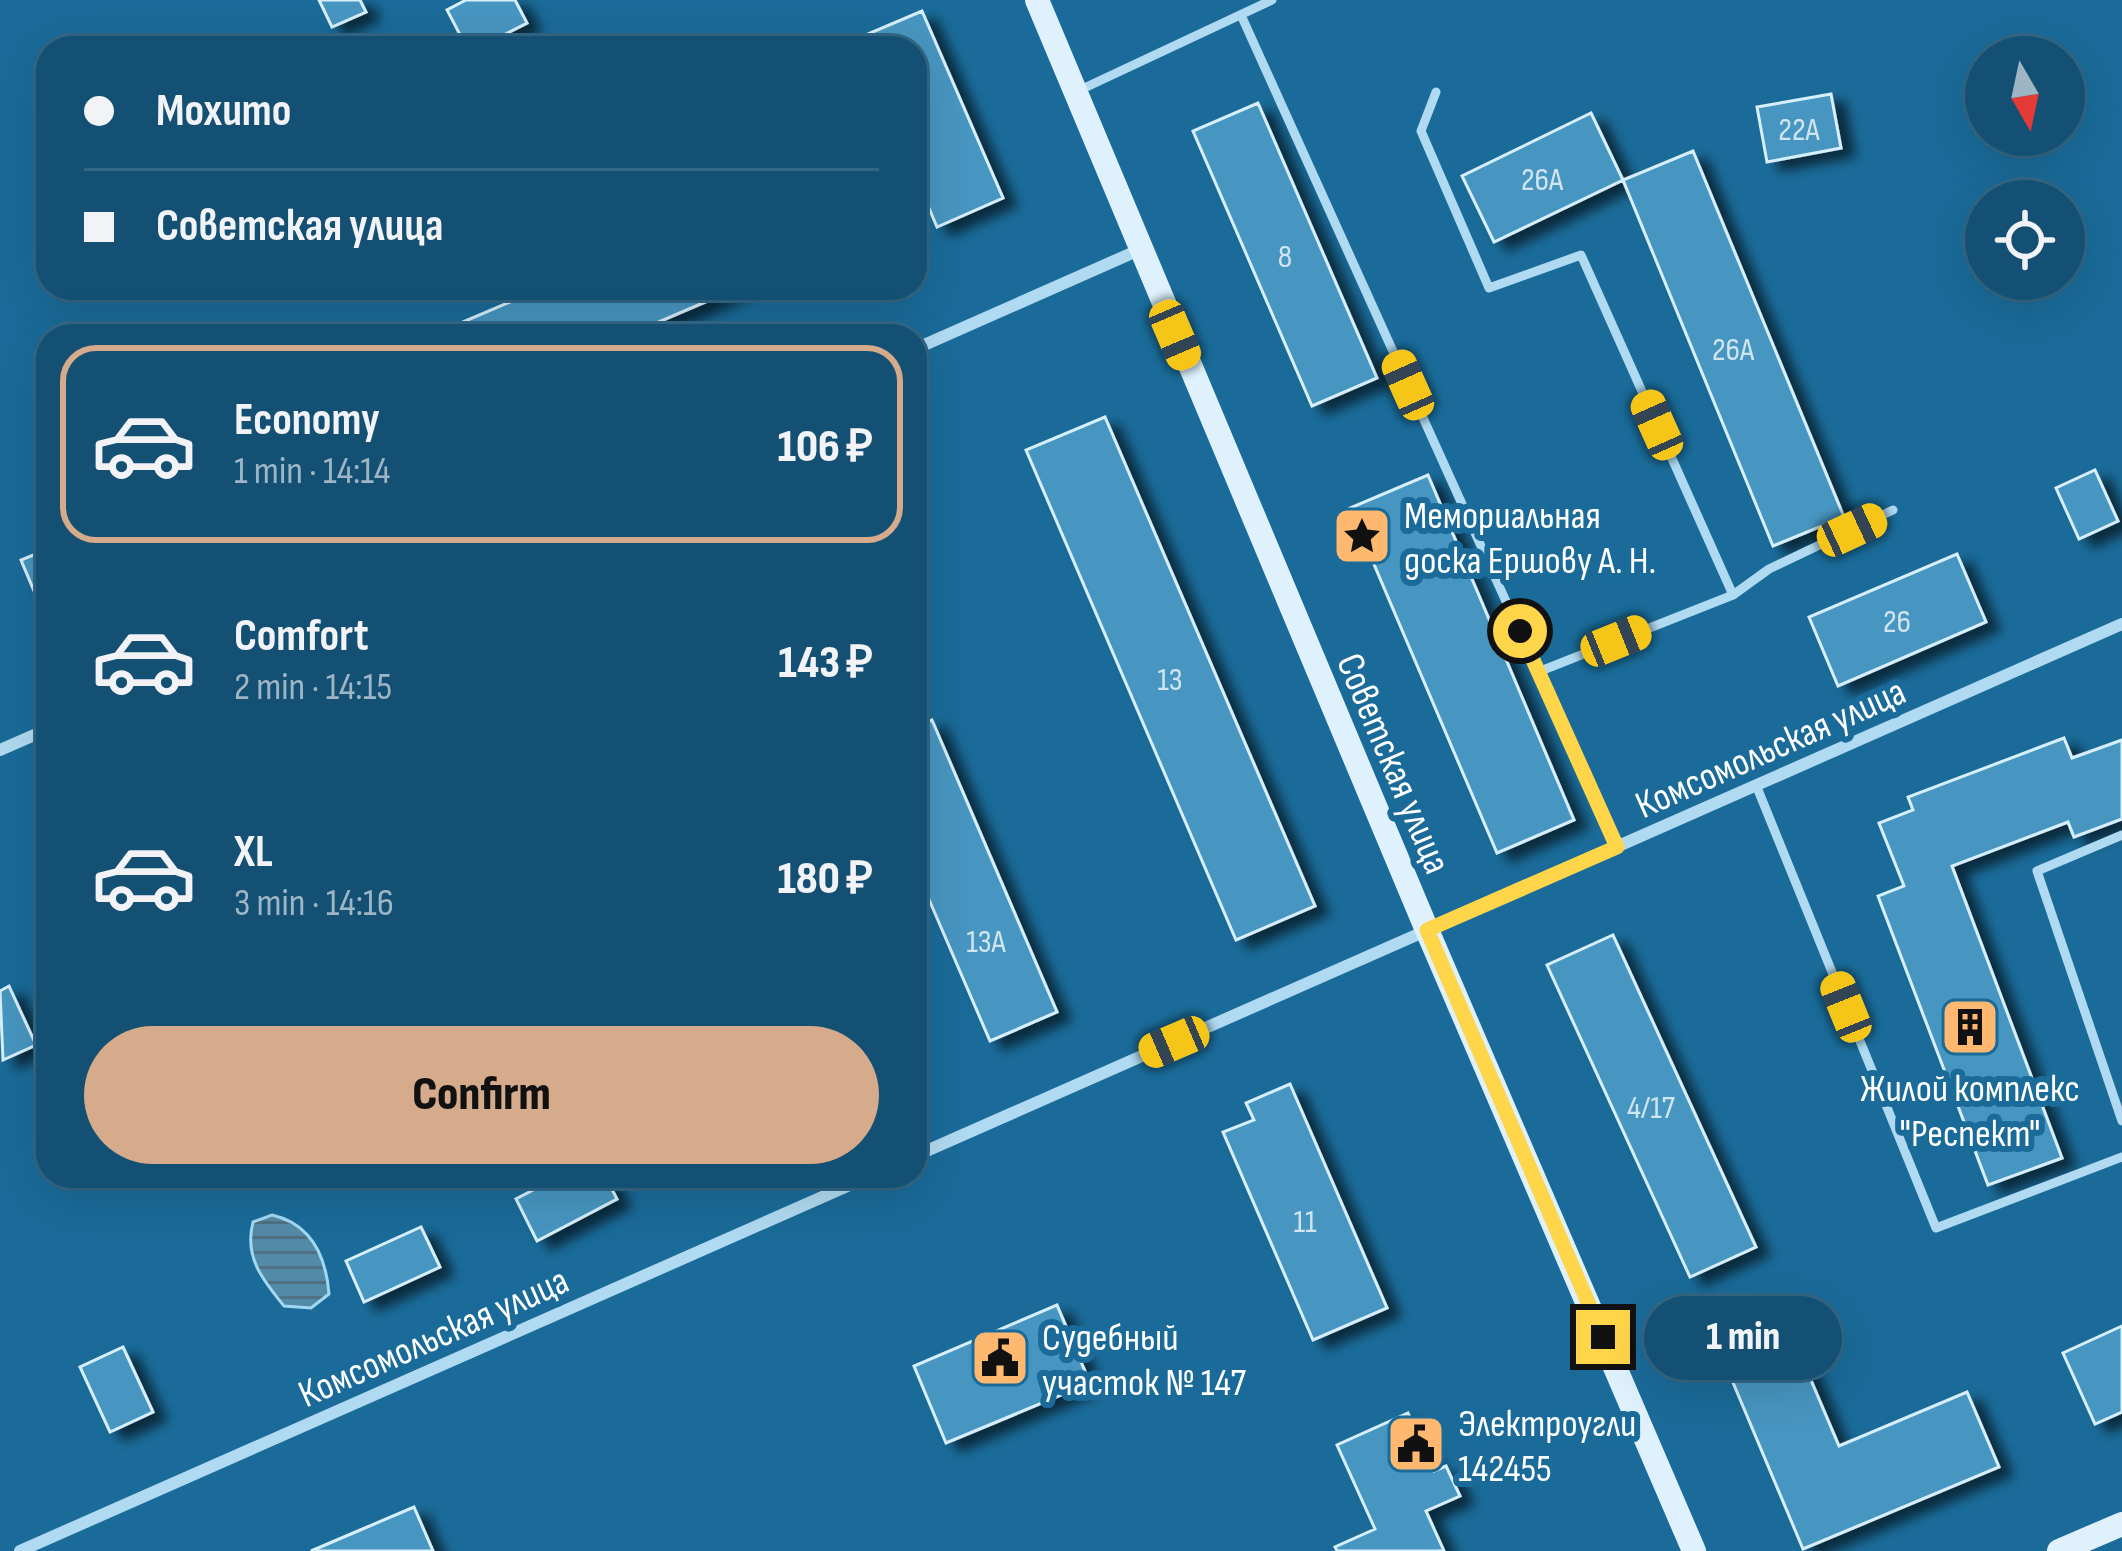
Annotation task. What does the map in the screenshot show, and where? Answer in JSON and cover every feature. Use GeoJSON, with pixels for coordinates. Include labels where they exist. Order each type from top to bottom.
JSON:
{"type":"FeatureCollection","features":[{"type":"Feature","properties":{"kind":"street","name":"Советская улица"},"geometry":{"type":"LineString","coordinates":[[1037,0],[1427,930],[1694,1551]]}},
{"type":"Feature","properties":{"kind":"street"},"geometry":{"type":"LineString","coordinates":[[927,344],[1139,250]]}},
{"type":"Feature","properties":{"kind":"street","name":"Комсомольская улица"},"geometry":{"type":"LineString","coordinates":[[927,1151],[2122,624]]}},
{"type":"Feature","properties":{"kind":"street"},"geometry":{"type":"LineString","coordinates":[[0,750],[36,734]]}},
{"type":"Feature","properties":{"kind":"street","name":"Комсомольская улица"},"geometry":{"type":"LineString","coordinates":[[20,1551],[42,1546],[843,1188]]}},
{"type":"Feature","properties":{"kind":"street"},"geometry":{"type":"LineString","coordinates":[[2059,1551],[2122,1524]]}},
{"type":"Feature","properties":{"kind":"lane"},"geometry":{"type":"LineString","coordinates":[[1075,92],[1272,0]]}},
{"type":"Feature","properties":{"kind":"lane"},"geometry":{"type":"LineString","coordinates":[[1241,15],[1617,847]]}},
{"type":"Feature","properties":{"kind":"lane"},"geometry":{"type":"LineString","coordinates":[[1436,92],[1421,131],[1490,288],[1581,255],[1733,595]]}},
{"type":"Feature","properties":{"kind":"lane"},"geometry":{"type":"LineString","coordinates":[[1538,672],[1733,595],[1769,568],[1893,510]]}},
{"type":"Feature","properties":{"kind":"lane"},"geometry":{"type":"LineString","coordinates":[[1756,785],[1936,1228],[2122,1156]]}},
{"type":"Feature","properties":{"kind":"lane"},"geometry":{"type":"LineString","coordinates":[[2122,835],[2037,871],[2122,1121]]}},
{"type":"Feature","properties":{"kind":"water"},"geometry":{"type":"Polygon","coordinates":[[[272,1215],[297,1226],[320,1255],[329,1294],[311,1308],[284,1306],[257,1267],[251,1246],[253,1222],[272,1215]]]}},
{"type":"Feature","properties":{"kind":"building"},"geometry":{"type":"Polygon","coordinates":[[[319,0],[360,0],[366,12],[332,27],[319,0]]]}},
{"type":"Feature","properties":{"kind":"building"},"geometry":{"type":"Polygon","coordinates":[[[466,0],[515,0],[527,23],[502,36],[461,36],[447,10],[466,0]]]}},
{"type":"Feature","properties":{"kind":"building"},"geometry":{"type":"Polygon","coordinates":[[[922,11],[1003,198],[937,227],[927,203],[927,36],[863,36],[922,11]]]}},
{"type":"Feature","properties":{"kind":"building"},"geometry":{"type":"Polygon","coordinates":[[[1831,94],[1841,148],[1767,162],[1757,107],[1831,94]]]}},
{"type":"Feature","properties":{"kind":"building"},"geometry":{"type":"Polygon","coordinates":[[[1258,103],[1377,378],[1312,406],[1193,131],[1258,103]]]}},
{"type":"Feature","properties":{"kind":"building"},"geometry":{"type":"Polygon","coordinates":[[[1591,113],[1623,180],[1494,242],[1462,176],[1591,113]]]}},
{"type":"Feature","properties":{"kind":"building"},"geometry":{"type":"Polygon","coordinates":[[[1693,151],[1844,517],[1773,546],[1623,180],[1693,151]]]}},
{"type":"Feature","properties":{"kind":"building"},"geometry":{"type":"Polygon","coordinates":[[[515,300],[710,300],[654,324],[458,324],[515,300]]]}},
{"type":"Feature","properties":{"kind":"building"},"geometry":{"type":"Polygon","coordinates":[[[1105,417],[1315,906],[1236,940],[1026,450],[1105,417]]]}},
{"type":"Feature","properties":{"kind":"building"},"geometry":{"type":"Polygon","coordinates":[[[2095,470],[2118,521],[2079,539],[2056,488],[2095,470]]]}},
{"type":"Feature","properties":{"kind":"building"},"geometry":{"type":"Polygon","coordinates":[[[1428,475],[1574,820],[1497,853],[1350,508],[1428,475]]]}},
{"type":"Feature","properties":{"kind":"building"},"geometry":{"type":"Polygon","coordinates":[[[36,554],[36,590],[34,591],[21,560],[36,554]]]}},
{"type":"Feature","properties":{"kind":"building"},"geometry":{"type":"Polygon","coordinates":[[[1957,554],[1986,622],[1838,686],[1809,617],[1957,554]]]}},
{"type":"Feature","properties":{"kind":"building"},"geometry":{"type":"Polygon","coordinates":[[[932,720],[1057,1012],[990,1041],[927,895],[927,722],[932,720]]]}},
{"type":"Feature","properties":{"kind":"building","name":"Жилой комплекс \"Респект\""},"geometry":{"type":"Polygon","coordinates":[[[2064,738],[2072,758],[2122,740],[2122,819],[2074,837],[2068,822],[1952,866],[2062,1158],[1988,1185],[1878,896],[1904,886],[1879,823],[1913,810],[1908,797],[2064,738]]]}},
{"type":"Feature","properties":{"kind":"building"},"geometry":{"type":"Polygon","coordinates":[[[1613,935],[1756,1247],[1690,1277],[1547,965],[1613,935]]]}},
{"type":"Feature","properties":{"kind":"building"},"geometry":{"type":"Polygon","coordinates":[[[9,986],[36,1045],[3,1060],[0,991],[9,986]]]}},
{"type":"Feature","properties":{"kind":"building"},"geometry":{"type":"Polygon","coordinates":[[[1290,1084],[1387,1308],[1313,1340],[1223,1132],[1254,1120],[1246,1103],[1290,1084]]]}},
{"type":"Feature","properties":{"kind":"building"},"geometry":{"type":"Polygon","coordinates":[[[537,1188],[611,1188],[617,1199],[537,1241],[516,1199],[537,1188]]]}},
{"type":"Feature","properties":{"kind":"building"},"geometry":{"type":"Polygon","coordinates":[[[421,1227],[440,1267],[364,1302],[346,1261],[421,1227]]]}},
{"type":"Feature","properties":{"kind":"building"},"geometry":{"type":"Polygon","coordinates":[[[1057,1305],[1090,1383],[946,1443],[914,1366],[1057,1305]]]}},
{"type":"Feature","properties":{"kind":"building"},"geometry":{"type":"Polygon","coordinates":[[[1788,1326],[1839,1446],[1967,1392],[1999,1467],[1803,1549],[1721,1354],[1788,1326]]]}},
{"type":"Feature","properties":{"kind":"building"},"geometry":{"type":"Polygon","coordinates":[[[2122,1326],[2122,1412],[2095,1424],[2063,1353],[2122,1326]]]}},
{"type":"Feature","properties":{"kind":"building"},"geometry":{"type":"Polygon","coordinates":[[[123,1347],[153,1412],[110,1432],[80,1367],[123,1347]]]}},
{"type":"Feature","properties":{"kind":"building"},"geometry":{"type":"Polygon","coordinates":[[[1408,1413],[1434,1471],[1446,1466],[1460,1496],[1426,1511],[1444,1551],[1337,1551],[1335,1547],[1375,1529],[1337,1445],[1408,1413]]]}},
{"type":"Feature","properties":{"kind":"building"},"geometry":{"type":"Polygon","coordinates":[[[414,1507],[433,1551],[311,1551],[414,1507]]]}},
{"type":"Feature","properties":{"kind":"place","name":"Мемориальная доска Ершову А. Н."},"geometry":{"type":"Point","coordinates":[1362,536]}},
{"type":"Feature","properties":{"kind":"place","name":"Жилой комплекс \"Респект\""},"geometry":{"type":"Point","coordinates":[1970,1027]}},
{"type":"Feature","properties":{"kind":"place","name":"Судебный участок № 147"},"geometry":{"type":"Point","coordinates":[1000,1358]}},
{"type":"Feature","properties":{"kind":"place","name":"Электроугли 142455"},"geometry":{"type":"Point","coordinates":[1416,1444]}},
{"type":"Feature","properties":{"kind":"route"},"geometry":{"type":"LineString","coordinates":[[1520,631],[1617,847],[1427,930],[1603,1337]]}}]}
